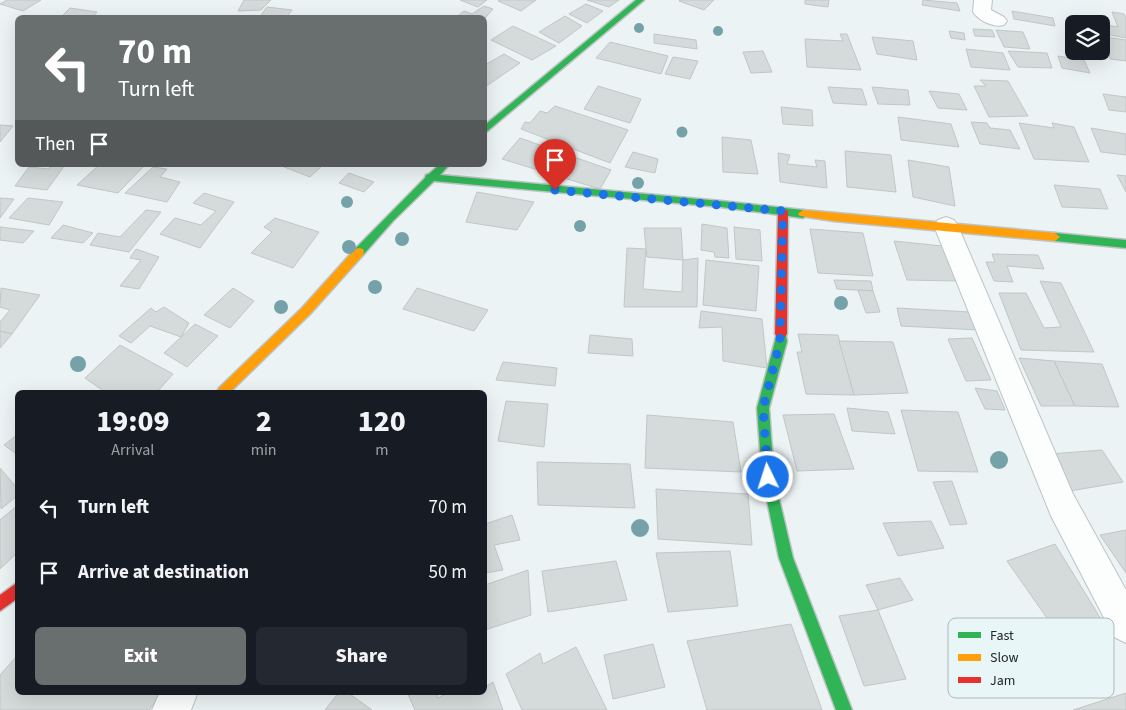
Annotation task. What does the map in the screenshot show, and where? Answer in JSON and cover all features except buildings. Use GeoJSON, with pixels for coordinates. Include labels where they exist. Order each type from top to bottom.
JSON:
{"type":"FeatureCollection","features":[{"type":"Feature","properties":{"kind":"street"},"geometry":{"type":"LineString","coordinates":[[487,128],[640,0]]}},
{"type":"Feature","properties":{"kind":"street"},"geometry":{"type":"LineString","coordinates":[[983,0],[982,12],[998,21]]}},
{"type":"Feature","properties":{"kind":"street"},"geometry":{"type":"LineString","coordinates":[[225,390],[306,311],[429,177],[442,167]]}},
{"type":"Feature","properties":{"kind":"street"},"geometry":{"type":"LineString","coordinates":[[429,177],[783,211],[886,224],[946,226],[1126,244]]}},
{"type":"Feature","properties":{"kind":"street"},"geometry":{"type":"LineString","coordinates":[[783,211],[780,342],[763,408],[768,477],[786,558],[844,710]]}},
{"type":"Feature","properties":{"kind":"street"},"geometry":{"type":"LineString","coordinates":[[946,226],[1062,505],[1126,625]]}},
{"type":"Feature","properties":{"kind":"street"},"geometry":{"type":"LineString","coordinates":[[0,604],[15,592]]}},
{"type":"Feature","properties":{"kind":"street"},"geometry":{"type":"LineString","coordinates":[[171,710],[178,695]]}},
{"type":"Feature","properties":{"kind":"traffic: fast"},"geometry":{"type":"LineString","coordinates":[[487,128],[640,0]]}},
{"type":"Feature","properties":{"kind":"traffic: fast"},"geometry":{"type":"LineString","coordinates":[[359,252],[390,218],[442,167]]}},
{"type":"Feature","properties":{"kind":"traffic: fast"},"geometry":{"type":"LineString","coordinates":[[429,177],[721,204],[803,214]]}},
{"type":"Feature","properties":{"kind":"traffic: fast"},"geometry":{"type":"LineString","coordinates":[[1055,237],[1126,244]]}},
{"type":"Feature","properties":{"kind":"traffic: fast"},"geometry":{"type":"LineString","coordinates":[[781,334],[781,341],[763,408],[768,477],[786,558],[844,710]]}},
{"type":"Feature","properties":{"kind":"traffic: slow"},"geometry":{"type":"LineString","coordinates":[[803,214],[1055,237]]}},
{"type":"Feature","properties":{"kind":"traffic: slow"},"geometry":{"type":"LineString","coordinates":[[225,390],[306,311],[359,252]]}},
{"type":"Feature","properties":{"kind":"traffic: jam"},"geometry":{"type":"LineString","coordinates":[[781,334],[783,211]]}},
{"type":"Feature","properties":{"kind":"traffic: jam"},"geometry":{"type":"LineString","coordinates":[[0,604],[15,592]]}},
{"type":"Feature","properties":{"kind":"route"},"geometry":{"type":"LineString","coordinates":[[555,190],[783,211],[780,342],[763,408],[768,477]]}}]}
